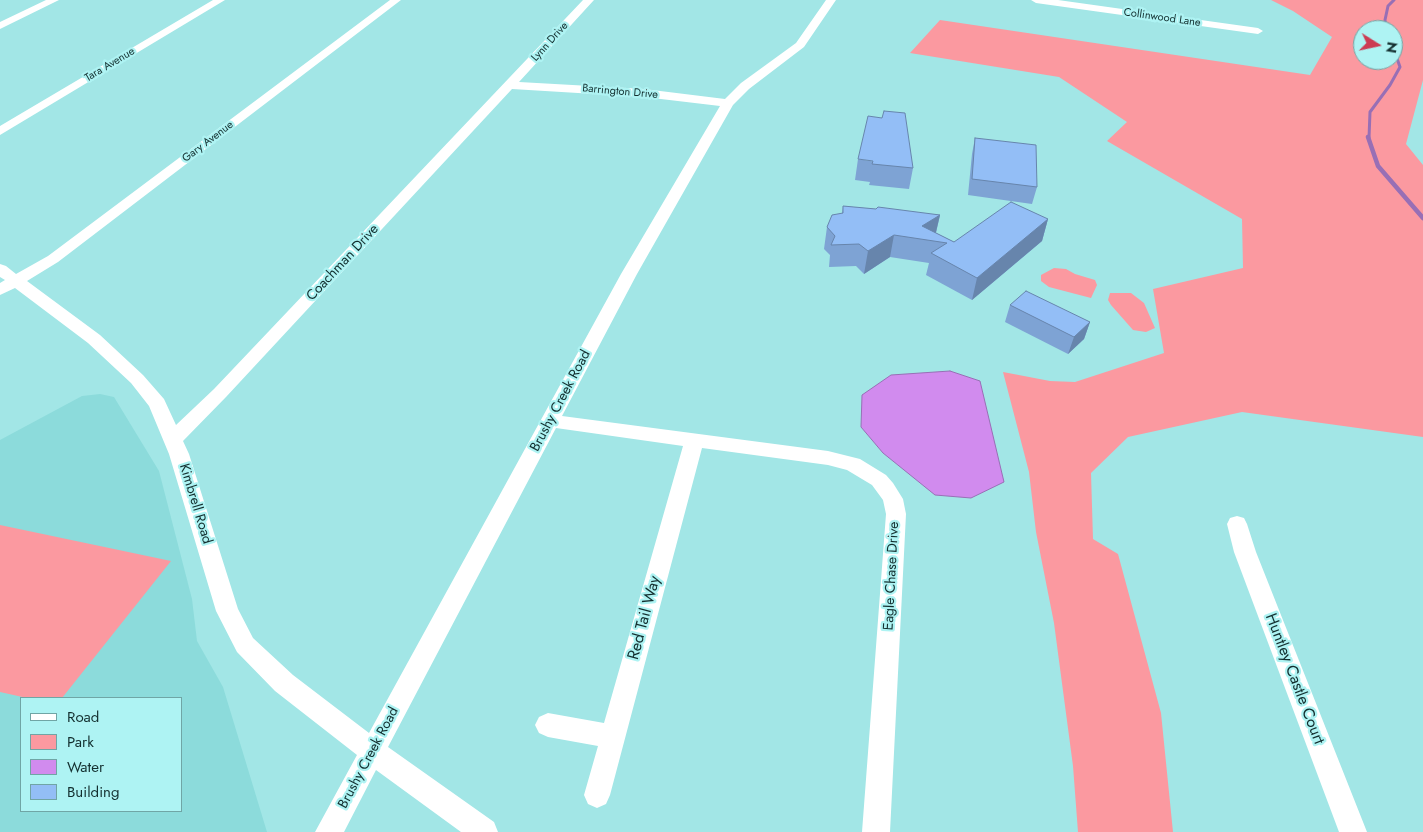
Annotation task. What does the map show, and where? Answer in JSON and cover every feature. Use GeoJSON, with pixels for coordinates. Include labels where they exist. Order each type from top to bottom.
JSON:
{"type":"FeatureCollection","features":[{"type":"Feature","properties":{"kind":"street"},"geometry":{"type":"LineString","coordinates":[[28,0],[51,2]]}},
{"type":"Feature","properties":{"kind":"street","name":"Tara Avenue"},"geometry":{"type":"LineString","coordinates":[[0,131],[220,0]]}},
{"type":"Feature","properties":{"kind":"street","name":"Gary Avenue"},"geometry":{"type":"LineString","coordinates":[[0,290],[17,282],[53,259],[396,0]]}},
{"type":"Feature","properties":{"kind":"street","name":"Lynn Drive"},"geometry":{"type":"LineString","coordinates":[[511,85],[589,0]]}},
{"type":"Feature","properties":{"kind":"street","name":"Brushy Creek Road"},"geometry":{"type":"LineString","coordinates":[[329,832],[629,274],[676,195],[711,130],[728,103],[745,86],[800,45],[831,0]]}},
{"type":"Feature","properties":{"kind":"street","name":"Collinwood Lane"},"geometry":{"type":"LineString","coordinates":[[1036,0],[1144,12],[1258,31]]}},
{"type":"Feature","properties":{"kind":"street"},"geometry":{"type":"LineString","coordinates":[[0,26],[51,2]]}},
{"type":"Feature","properties":{"kind":"street","name":"Barrington Drive"},"geometry":{"type":"LineString","coordinates":[[511,85],[644,93],[728,103]]}},
{"type":"Feature","properties":{"kind":"street","name":"Coachman Drive"},"geometry":{"type":"LineString","coordinates":[[173,440],[220,393],[511,85]]}},
{"type":"Feature","properties":{"kind":"street","name":"Kimbrell Road"},"geometry":{"type":"LineString","coordinates":[[0,270],[94,338],[137,379],[158,404],[173,440],[227,611],[245,646],[284,683],[372,751],[484,832]]}},
{"type":"Feature","properties":{"kind":"street","name":"Eagle Chase Drive"},"geometry":{"type":"LineString","coordinates":[[551,421],[828,458],[853,464],[879,480],[892,499],[896,514],[876,832]]}},
{"type":"Feature","properties":{"kind":"street","name":"Red Tail Way"},"geometry":{"type":"LineString","coordinates":[[597,796],[694,441]]}},
{"type":"Feature","properties":{"kind":"street","name":"Huntley Castle Court"},"geometry":{"type":"LineString","coordinates":[[1237,524],[1249,561],[1353,832]]}},
{"type":"Feature","properties":{"kind":"street"},"geometry":{"type":"LineString","coordinates":[[548,725],[613,736]]}},
{"type":"Feature","properties":{"kind":"shaded area"},"geometry":{"type":"Polygon","coordinates":[[[100,394],[114,397],[159,471],[192,599],[197,641],[223,687],[267,832],[0,832],[0,440],[82,396],[100,394]]]}},
{"type":"Feature","properties":{"kind":"green space"},"geometry":{"type":"Polygon","coordinates":[[[1271,0],[1423,0],[1423,80],[1406,144],[1423,165],[1423,437],[1242,412],[1128,437],[1091,473],[1093,539],[1118,554],[1161,713],[1173,832],[1078,832],[1073,766],[1054,623],[1036,532],[1029,472],[1003,372],[1050,381],[1075,382],[1164,353],[1153,289],[1243,268],[1242,219],[1107,141],[1127,122],[1059,77],[910,53],[940,20],[1310,75],[1332,37],[1293,11],[1271,0]]]}},
{"type":"Feature","properties":{"kind":"green space"},"geometry":{"type":"Polygon","coordinates":[[[1054,268],[1066,269],[1095,280],[1097,285],[1091,298],[1049,287],[1041,281],[1041,275],[1054,268]]]}},
{"type":"Feature","properties":{"kind":"green space"},"geometry":{"type":"Polygon","coordinates":[[[1110,293],[1131,293],[1144,303],[1155,328],[1146,332],[1133,330],[1111,305],[1108,300],[1110,293]]]}},
{"type":"Feature","properties":{"kind":"green space"},"geometry":{"type":"Polygon","coordinates":[[[0,525],[171,561],[63,697],[22,697],[0,692],[0,525]]]}},
{"type":"Feature","properties":{"kind":"water"},"geometry":{"type":"Polygon","coordinates":[[[950,371],[980,381],[1004,482],[971,498],[935,495],[883,453],[861,427],[862,395],[891,375],[950,371]]]}},
{"type":"Feature","properties":{"kind":"building"},"geometry":{"type":"Polygon","coordinates":[[[884,111],[905,113],[913,168],[872,164],[873,161],[858,159],[868,116],[882,118],[884,111]]]}},
{"type":"Feature","properties":{"kind":"building"},"geometry":{"type":"Polygon","coordinates":[[[975,138],[1036,145],[1037,187],[972,179],[975,138]]]}},
{"type":"Feature","properties":{"kind":"building"},"geometry":{"type":"Polygon","coordinates":[[[1011,202],[1048,219],[977,278],[931,253],[947,243],[894,235],[868,251],[859,244],[831,245],[835,236],[827,227],[832,215],[843,213],[843,206],[876,209],[878,207],[940,215],[922,226],[954,242],[1011,202]]]}},
{"type":"Feature","properties":{"kind":"building"},"geometry":{"type":"Polygon","coordinates":[[[1026,291],[1090,322],[1074,337],[1010,305],[1026,291]]]}},
{"type":"Feature","properties":{"kind":"waterway"},"geometry":{"type":"LineString","coordinates":[[1385,20],[1388,6],[1394,0]]}},
{"type":"Feature","properties":{"kind":"waterway"},"geometry":{"type":"LineString","coordinates":[[1369,138],[1370,112],[1398,70]]}},
{"type":"Feature","properties":{"kind":"waterway"},"geometry":{"type":"LineString","coordinates":[[1368,137],[1378,166],[1423,218]]}}]}
